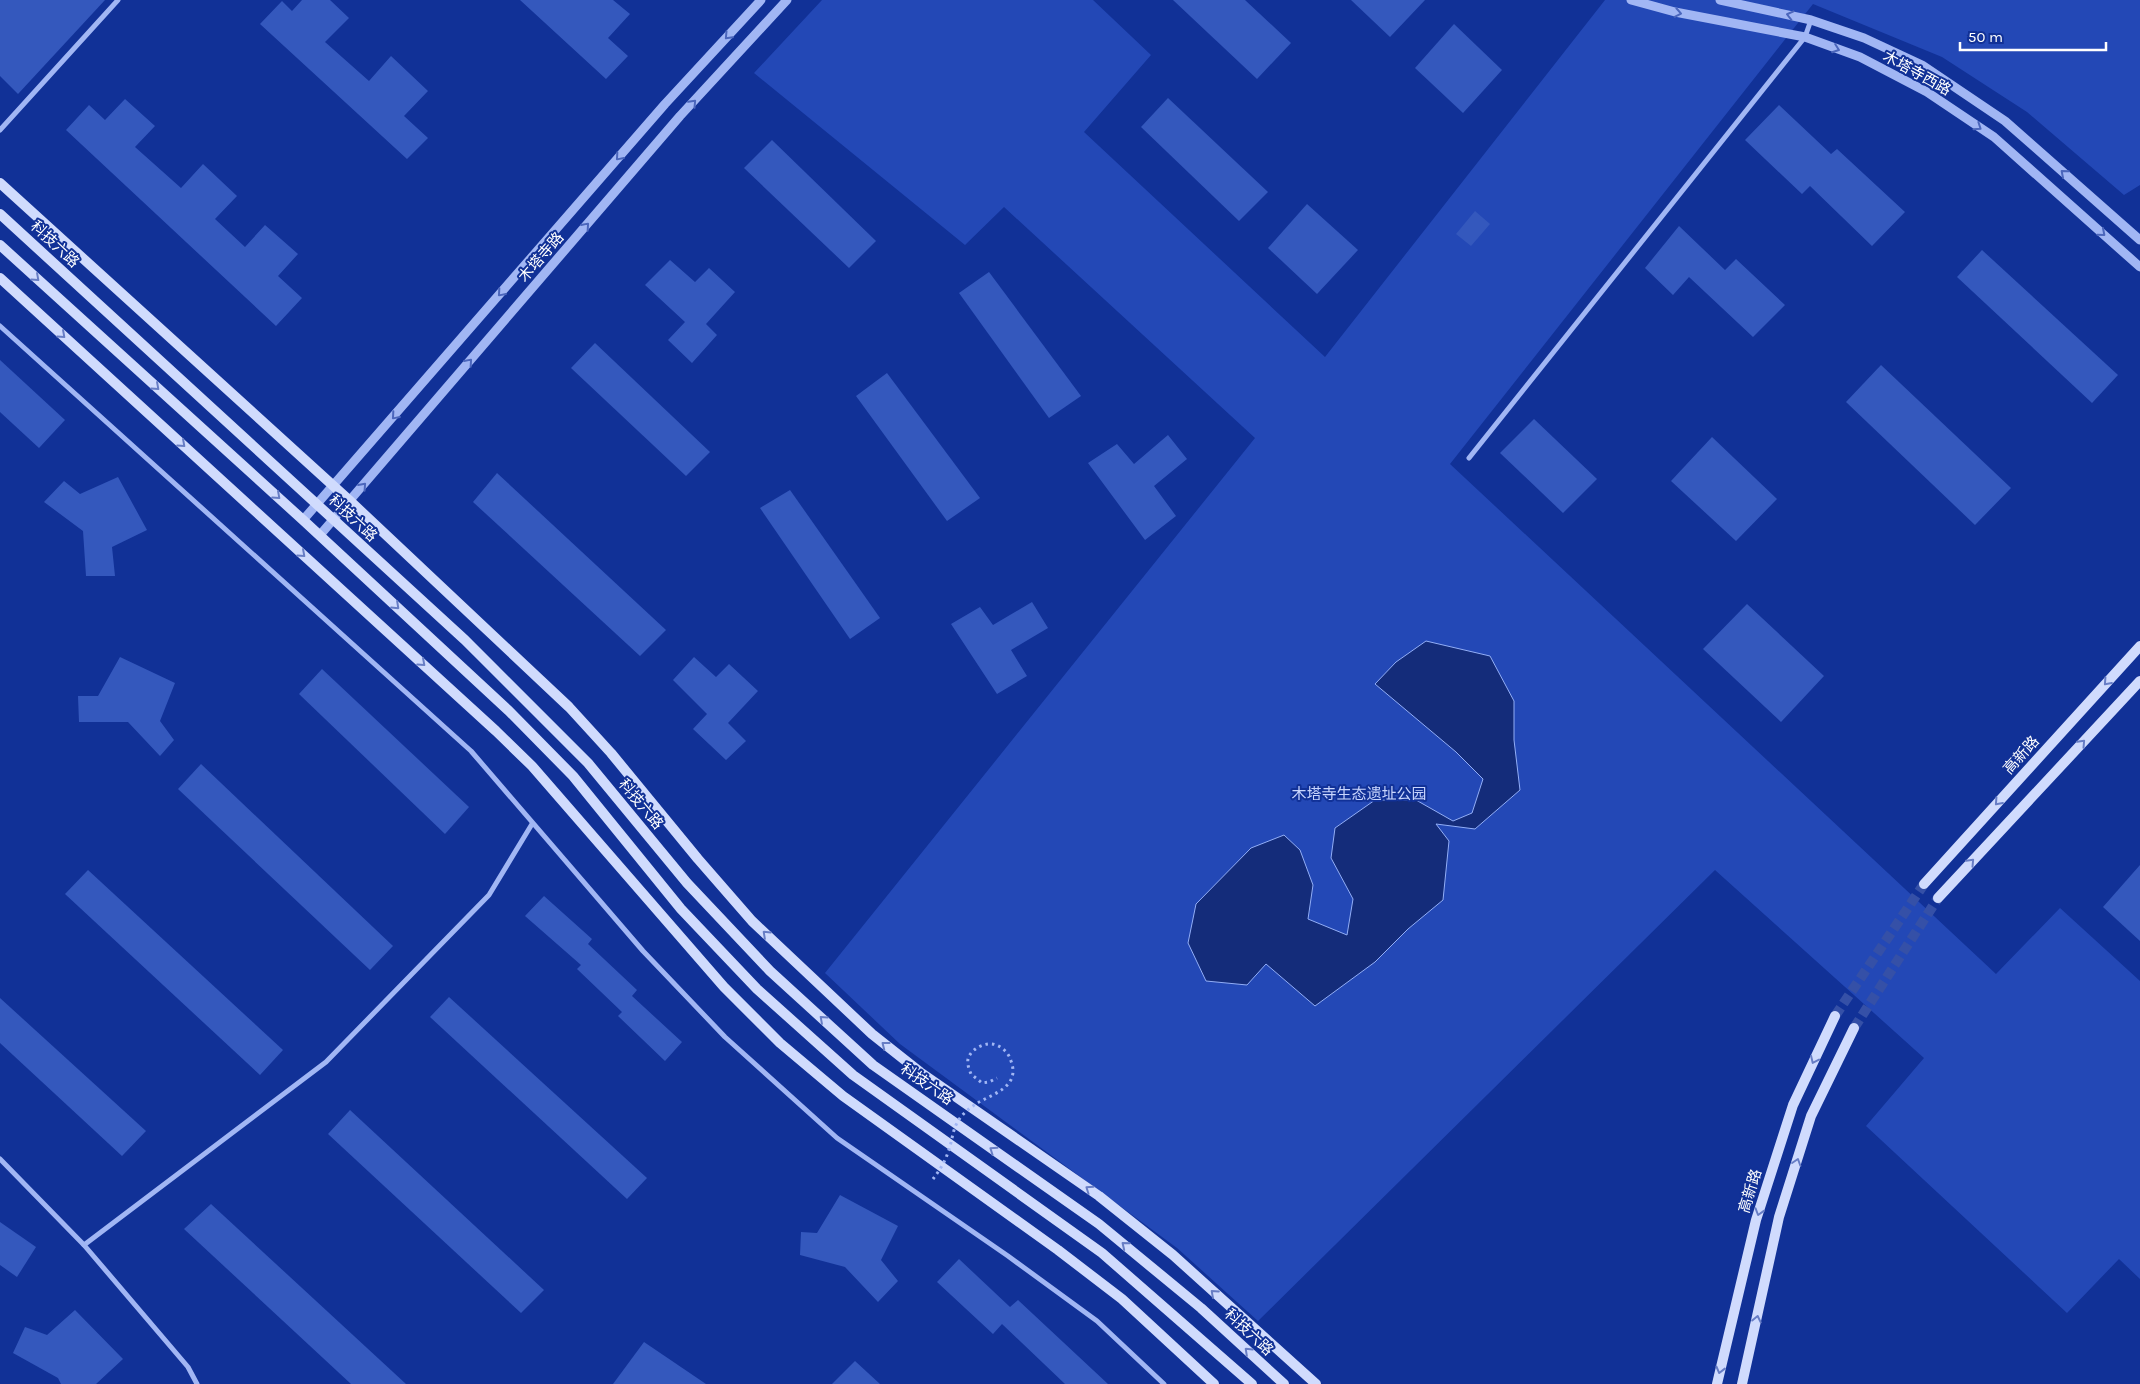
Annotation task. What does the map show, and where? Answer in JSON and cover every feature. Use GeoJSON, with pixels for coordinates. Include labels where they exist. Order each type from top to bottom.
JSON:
{"type":"FeatureCollection","features":[{"type":"Feature","properties":{"kind":"main road"},"geometry":{"type":"LineString","coordinates":[[0,183],[350,501],[569,707],[611,753],[698,859],[752,921],[872,1034],[920,1072],[1099,1196],[1173,1255],[1316,1384]]}},
{"type":"Feature","properties":{"kind":"main road","name":"科技六路"},"geometry":{"type":"LineString","coordinates":[[0,214],[465,640],[588,763],[687,883],[770,971],[873,1065],[1099,1224],[1201,1308],[1284,1384]]}},
{"type":"Feature","properties":{"kind":"main road"},"geometry":{"type":"LineString","coordinates":[[0,245],[320,535],[509,711],[573,776],[681,909],[764,996],[853,1075],[1102,1254],[1252,1384]]}},
{"type":"Feature","properties":{"kind":"main road"},"geometry":{"type":"LineString","coordinates":[[0,278],[496,730],[532,766],[684,943],[724,987],[780,1043],[844,1096],[1058,1250],[1122,1299],[1214,1384]]}},
{"type":"Feature","properties":{"kind":"main road","name":"高新路"},"geometry":{"type":"LineString","coordinates":[[1924,884],[2140,646]]}},
{"type":"Feature","properties":{"kind":"main road"},"geometry":{"type":"LineString","coordinates":[[1938,898],[2140,681]]}},
{"type":"Feature","properties":{"kind":"main road","name":"高新路"},"geometry":{"type":"LineString","coordinates":[[1717,1384],[1756,1220],[1793,1105],[1835,1016]]}},
{"type":"Feature","properties":{"kind":"main road"},"geometry":{"type":"LineString","coordinates":[[1742,1384],[1779,1217],[1811,1116],[1854,1028]]}},
{"type":"Feature","properties":{"kind":"street"},"geometry":{"type":"LineString","coordinates":[[0,130],[118,0]]}},
{"type":"Feature","properties":{"kind":"street","name":"木塔寺路"},"geometry":{"type":"LineString","coordinates":[[303,520],[665,104],[760,0]]}},
{"type":"Feature","properties":{"kind":"street","name":"木塔寺路"},"geometry":{"type":"LineString","coordinates":[[320,535],[680,116],[787,0]]}},
{"type":"Feature","properties":{"kind":"street","name":"木塔寺西路"},"geometry":{"type":"LineString","coordinates":[[1631,0],[1675,12],[1805,37],[1860,58],[1927,92],[1994,137],[2140,266]]}},
{"type":"Feature","properties":{"kind":"street","name":"木塔寺西路"},"geometry":{"type":"LineString","coordinates":[[1720,0],[1811,20],[1864,38],[1922,65],[2005,121],[2140,240]]}},
{"type":"Feature","properties":{"kind":"street"},"geometry":{"type":"LineString","coordinates":[[1469,458],[1805,37],[1811,20]]}},
{"type":"Feature","properties":{"kind":"street"},"geometry":{"type":"LineString","coordinates":[[0,326],[470,752],[643,951],[725,1037],[837,1138],[1008,1256],[1097,1321],[1164,1384]]}},
{"type":"Feature","properties":{"kind":"street"},"geometry":{"type":"LineString","coordinates":[[84,1245],[326,1062],[489,895],[532,824]]}},
{"type":"Feature","properties":{"kind":"street"},"geometry":{"type":"LineString","coordinates":[[0,1159],[84,1245],[188,1367],[197,1384]]}},
{"type":"Feature","properties":{"kind":"path"},"geometry":{"type":"LineString","coordinates":[[933,1179],[949,1152],[957,1122],[976,1104],[1001,1092],[1008,1085],[1012,1075],[1013,1065],[1009,1056],[1002,1048],[994,1044],[978,1047],[971,1053],[968,1059],[971,1074],[982,1083],[997,1078]]}},
{"type":"Feature","properties":{"kind":"green space","name":"木塔寺生态遗址公园"},"geometry":{"type":"Polygon","coordinates":[[[822,0],[1093,0],[1151,55],[1084,132],[1325,357],[1605,0],[2140,0],[2140,185],[2124,195],[2027,112],[1942,57],[1813,4],[1450,464],[1996,974],[2060,908],[2140,981],[2140,1279],[2119,1259],[2067,1313],[1866,1126],[1924,1058],[1715,870],[1258,1321],[1177,1248],[900,1044],[825,973],[1255,438],[1004,207],[965,245],[754,73],[822,0]]]}},
{"type":"Feature","properties":{"kind":"shaded area"},"geometry":{"type":"Polygon","coordinates":[[[1426,641],[1490,656],[1514,701],[1514,740],[1520,790],[1475,829],[1436,824],[1449,841],[1443,900],[1408,929],[1375,962],[1315,1006],[1266,964],[1247,985],[1206,981],[1188,943],[1196,904],[1251,848],[1284,835],[1300,850],[1313,885],[1308,919],[1347,935],[1353,899],[1331,858],[1335,828],[1375,800],[1416,800],[1453,821],[1472,813],[1483,779],[1456,752],[1375,684],[1396,662],[1426,641]]]}},
{"type":"Feature","properties":{"kind":"building"},"geometry":{"type":"Polygon","coordinates":[[[0,0],[105,0],[18,94],[0,76],[0,0]]]}},
{"type":"Feature","properties":{"kind":"building"},"geometry":{"type":"Polygon","coordinates":[[[302,0],[330,0],[349,18],[325,42],[369,81],[391,56],[428,91],[404,116],[428,138],[407,159],[260,24],[282,1],[292,11],[302,0]]]}},
{"type":"Feature","properties":{"kind":"building"},"geometry":{"type":"Polygon","coordinates":[[[520,0],[613,0],[630,14],[608,38],[628,56],[606,79],[520,0]]]}},
{"type":"Feature","properties":{"kind":"building"},"geometry":{"type":"Polygon","coordinates":[[[1173,0],[1245,0],[1291,43],[1257,79],[1173,0]]]}},
{"type":"Feature","properties":{"kind":"building"},"geometry":{"type":"Polygon","coordinates":[[[1351,0],[1425,0],[1390,37],[1351,0]]]}},
{"type":"Feature","properties":{"kind":"building"},"geometry":{"type":"Polygon","coordinates":[[[1454,24],[1502,70],[1463,113],[1415,68],[1454,24]]]}},
{"type":"Feature","properties":{"kind":"building"},"geometry":{"type":"Polygon","coordinates":[[[1168,98],[1268,192],[1239,221],[1141,127],[1168,98]]]}},
{"type":"Feature","properties":{"kind":"building"},"geometry":{"type":"Polygon","coordinates":[[[125,99],[155,126],[135,147],[181,188],[203,164],[237,196],[215,219],[245,247],[265,225],[298,254],[278,276],[302,298],[276,326],[66,130],[89,105],[105,120],[125,99]]]}},
{"type":"Feature","properties":{"kind":"building"},"geometry":{"type":"Polygon","coordinates":[[[1779,105],[1831,154],[1837,149],[1905,212],[1872,246],[1810,186],[1802,194],[1745,140],[1779,105]]]}},
{"type":"Feature","properties":{"kind":"building"},"geometry":{"type":"Polygon","coordinates":[[[772,140],[876,241],[849,268],[744,168],[772,140]]]}},
{"type":"Feature","properties":{"kind":"building"},"geometry":{"type":"Polygon","coordinates":[[[1307,204],[1358,250],[1317,294],[1268,248],[1307,204]]]}},
{"type":"Feature","properties":{"kind":"building"},"geometry":{"type":"Polygon","coordinates":[[[1475,211],[1490,224],[1471,246],[1456,234],[1475,211]]]}},
{"type":"Feature","properties":{"kind":"building"},"geometry":{"type":"Polygon","coordinates":[[[1679,226],[1725,270],[1736,259],[1785,305],[1753,337],[1689,277],[1673,295],[1645,268],[1679,226]]]}},
{"type":"Feature","properties":{"kind":"building"},"geometry":{"type":"Polygon","coordinates":[[[1982,250],[2118,375],[2092,403],[1957,277],[1982,250]]]}},
{"type":"Feature","properties":{"kind":"building"},"geometry":{"type":"Polygon","coordinates":[[[670,260],[695,282],[709,268],[735,292],[706,324],[717,335],[692,363],[668,340],[685,322],[645,285],[670,260]]]}},
{"type":"Feature","properties":{"kind":"building"},"geometry":{"type":"Polygon","coordinates":[[[989,272],[1081,396],[1049,418],[959,293],[989,272]]]}},
{"type":"Feature","properties":{"kind":"building"},"geometry":{"type":"Polygon","coordinates":[[[595,343],[710,452],[686,476],[571,368],[595,343]]]}},
{"type":"Feature","properties":{"kind":"building"},"geometry":{"type":"Polygon","coordinates":[[[0,360],[65,420],[39,448],[0,412],[0,360]]]}},
{"type":"Feature","properties":{"kind":"building"},"geometry":{"type":"Polygon","coordinates":[[[1881,365],[2011,488],[1975,525],[1846,402],[1881,365]]]}},
{"type":"Feature","properties":{"kind":"building"},"geometry":{"type":"Polygon","coordinates":[[[887,373],[980,498],[947,521],[856,396],[887,373]]]}},
{"type":"Feature","properties":{"kind":"building"},"geometry":{"type":"Polygon","coordinates":[[[1534,419],[1597,479],[1563,513],[1500,453],[1534,419]]]}},
{"type":"Feature","properties":{"kind":"building"},"geometry":{"type":"Polygon","coordinates":[[[1168,435],[1187,459],[1154,486],[1176,516],[1145,540],[1088,463],[1117,444],[1134,464],[1168,435]]]}},
{"type":"Feature","properties":{"kind":"building"},"geometry":{"type":"Polygon","coordinates":[[[1712,437],[1777,499],[1736,541],[1671,481],[1712,437]]]}},
{"type":"Feature","properties":{"kind":"building"},"geometry":{"type":"Polygon","coordinates":[[[497,473],[666,630],[640,656],[473,502],[497,473]]]}},
{"type":"Feature","properties":{"kind":"building"},"geometry":{"type":"Polygon","coordinates":[[[118,477],[147,530],[112,547],[115,576],[86,576],[83,531],[44,502],[64,481],[80,494],[118,477]]]}},
{"type":"Feature","properties":{"kind":"building"},"geometry":{"type":"Polygon","coordinates":[[[790,490],[880,618],[850,639],[760,508],[790,490]]]}},
{"type":"Feature","properties":{"kind":"building"},"geometry":{"type":"Polygon","coordinates":[[[1032,602],[1048,628],[1011,650],[1027,676],[997,694],[951,624],[980,607],[993,625],[1032,602]]]}},
{"type":"Feature","properties":{"kind":"building"},"geometry":{"type":"Polygon","coordinates":[[[1747,604],[1824,676],[1781,722],[1703,649],[1747,604]]]}},
{"type":"Feature","properties":{"kind":"building"},"geometry":{"type":"Polygon","coordinates":[[[120,657],[175,683],[160,721],[174,740],[160,756],[128,722],[79,722],[78,696],[98,696],[120,657]]]}},
{"type":"Feature","properties":{"kind":"building"},"geometry":{"type":"Polygon","coordinates":[[[694,657],[716,677],[729,664],[758,691],[728,723],[746,741],[726,760],[693,729],[707,714],[673,680],[694,657]]]}},
{"type":"Feature","properties":{"kind":"building"},"geometry":{"type":"Polygon","coordinates":[[[322,669],[469,807],[445,834],[299,694],[322,669]]]}},
{"type":"Feature","properties":{"kind":"building"},"geometry":{"type":"Polygon","coordinates":[[[201,764],[393,946],[370,970],[178,789],[201,764]]]}},
{"type":"Feature","properties":{"kind":"building"},"geometry":{"type":"Polygon","coordinates":[[[2140,865],[2140,941],[2103,907],[2140,865]]]}},
{"type":"Feature","properties":{"kind":"building"},"geometry":{"type":"Polygon","coordinates":[[[88,870],[283,1050],[260,1075],[65,894],[88,870]]]}},
{"type":"Feature","properties":{"kind":"building"},"geometry":{"type":"Polygon","coordinates":[[[544,896],[592,939],[588,944],[637,990],[632,996],[682,1042],[665,1061],[618,1016],[622,1012],[577,969],[581,965],[525,916],[544,896]]]}},
{"type":"Feature","properties":{"kind":"building"},"geometry":{"type":"Polygon","coordinates":[[[449,997],[647,1178],[627,1199],[430,1017],[449,997]]]}},
{"type":"Feature","properties":{"kind":"building"},"geometry":{"type":"Polygon","coordinates":[[[0,998],[146,1131],[122,1156],[0,1043],[0,998]]]}},
{"type":"Feature","properties":{"kind":"building"},"geometry":{"type":"Polygon","coordinates":[[[350,1110],[544,1290],[521,1313],[328,1134],[350,1110]]]}},
{"type":"Feature","properties":{"kind":"building"},"geometry":{"type":"Polygon","coordinates":[[[840,1195],[898,1226],[881,1260],[898,1281],[878,1302],[845,1267],[800,1255],[801,1232],[817,1233],[840,1195]]]}},
{"type":"Feature","properties":{"kind":"building"},"geometry":{"type":"Polygon","coordinates":[[[211,1204],[406,1384],[351,1384],[184,1229],[211,1204]]]}},
{"type":"Feature","properties":{"kind":"building"},"geometry":{"type":"Polygon","coordinates":[[[0,1222],[36,1247],[17,1277],[0,1265],[0,1222]]]}},
{"type":"Feature","properties":{"kind":"building"},"geometry":{"type":"Polygon","coordinates":[[[959,1259],[1010,1307],[1018,1300],[1108,1384],[1065,1384],[1002,1324],[993,1334],[937,1282],[959,1259]]]}},
{"type":"Feature","properties":{"kind":"building"},"geometry":{"type":"Polygon","coordinates":[[[75,1310],[123,1359],[96,1384],[61,1384],[58,1378],[13,1353],[25,1327],[47,1335],[75,1310]]]}},
{"type":"Feature","properties":{"kind":"building"},"geometry":{"type":"Polygon","coordinates":[[[644,1342],[706,1384],[613,1384],[644,1342]]]}},
{"type":"Feature","properties":{"kind":"building"},"geometry":{"type":"Polygon","coordinates":[[[855,1361],[880,1384],[832,1384],[855,1361]]]}},
{"type":"Feature","properties":{"kind":"tunnel"},"geometry":{"type":"LineString","coordinates":[[1835,1016],[1924,884]]}},
{"type":"Feature","properties":{"kind":"tunnel"},"geometry":{"type":"LineString","coordinates":[[1854,1028],[1938,898]]}}]}
